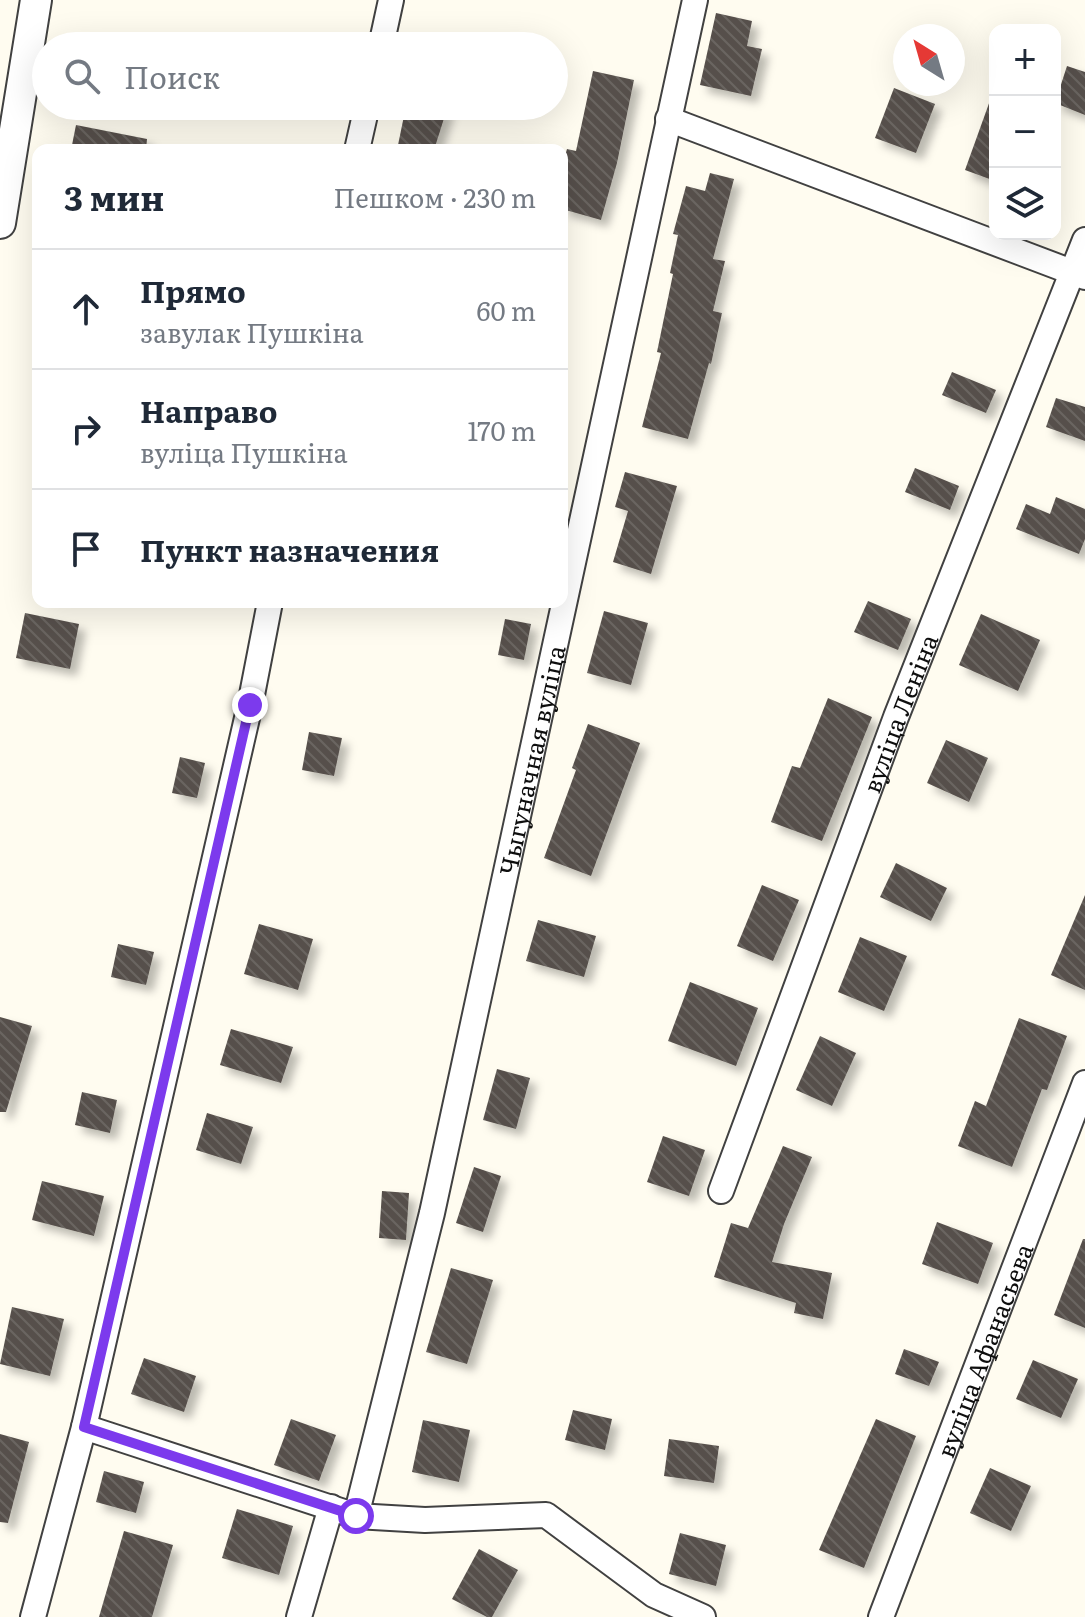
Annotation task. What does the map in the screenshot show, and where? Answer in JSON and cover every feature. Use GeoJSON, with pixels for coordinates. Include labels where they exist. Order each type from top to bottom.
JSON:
{"type":"FeatureCollection","features":[{"type":"Feature","properties":{"kind":"street"},"geometry":{"type":"LineString","coordinates":[[0,223],[36,0]]}},
{"type":"Feature","properties":{"kind":"street"},"geometry":{"type":"LineString","coordinates":[[384,32],[391,0]]}},
{"type":"Feature","properties":{"kind":"street","name":"Чыгуначная вуліца"},"geometry":{"type":"LineString","coordinates":[[568,583],[695,0]]}},
{"type":"Feature","properties":{"kind":"street"},"geometry":{"type":"LineString","coordinates":[[668,119],[1079,275]]}},
{"type":"Feature","properties":{"kind":"street"},"geometry":{"type":"LineString","coordinates":[[358,144],[364,120]]}},
{"type":"Feature","properties":{"kind":"street","name":"вуліца Леніна"},"geometry":{"type":"LineString","coordinates":[[721,1191],[896,717],[1079,275],[1085,240]]}},
{"type":"Feature","properties":{"kind":"street"},"geometry":{"type":"LineString","coordinates":[[33,1617],[84,1427],[250,705],[269,608]]}},
{"type":"Feature","properties":{"kind":"street","name":"Чыгуначная вуліца"},"geometry":{"type":"LineString","coordinates":[[356,1516],[432,1213],[563,608]]}},
{"type":"Feature","properties":{"kind":"street","name":"вуліца Афанасьева"},"geometry":{"type":"LineString","coordinates":[[881,1617],[1085,1083]]}},
{"type":"Feature","properties":{"kind":"street"},"geometry":{"type":"LineString","coordinates":[[84,1427],[356,1516],[425,1520],[546,1515],[654,1595],[703,1617]]}},
{"type":"Feature","properties":{"kind":"street"},"geometry":{"type":"LineString","coordinates":[[299,1617],[331,1507]]}},
{"type":"Feature","properties":{"kind":"building"},"geometry":{"type":"Polygon","coordinates":[[[716,13],[752,21],[747,46],[762,49],[751,96],[700,85],[716,13]]]}},
{"type":"Feature","properties":{"kind":"building"},"geometry":{"type":"Polygon","coordinates":[[[1067,66],[1085,72],[1085,115],[1061,105],[1061,84],[1067,66]]]}},
{"type":"Feature","properties":{"kind":"building"},"geometry":{"type":"Polygon","coordinates":[[[593,71],[634,80],[617,163],[601,220],[568,211],[568,149],[576,151],[593,71]]]}},
{"type":"Feature","properties":{"kind":"building"},"geometry":{"type":"Polygon","coordinates":[[[893,91],[893,96],[914,96],[935,104],[916,153],[875,138],[893,91]]]}},
{"type":"Feature","properties":{"kind":"building"},"geometry":{"type":"Polygon","coordinates":[[[989,103],[989,179],[965,170],[989,103]]]}},
{"type":"Feature","properties":{"kind":"building"},"geometry":{"type":"Polygon","coordinates":[[[403,120],[444,120],[436,144],[398,144],[403,120]]]}},
{"type":"Feature","properties":{"kind":"building"},"geometry":{"type":"Polygon","coordinates":[[[76,125],[147,139],[147,144],[72,144],[76,125]]]}},
{"type":"Feature","properties":{"kind":"building"},"geometry":{"type":"Polygon","coordinates":[[[710,173],[734,179],[713,259],[725,261],[713,311],[722,313],[711,364],[688,439],[642,427],[661,353],[657,352],[678,235],[673,234],[686,186],[705,191],[710,173]]]}},
{"type":"Feature","properties":{"kind":"building"},"geometry":{"type":"Polygon","coordinates":[[[952,372],[996,390],[986,413],[942,395],[952,372]]]}},
{"type":"Feature","properties":{"kind":"building"},"geometry":{"type":"Polygon","coordinates":[[[1056,398],[1085,407],[1085,441],[1046,427],[1056,398]]]}},
{"type":"Feature","properties":{"kind":"building"},"geometry":{"type":"Polygon","coordinates":[[[915,468],[959,486],[950,510],[905,492],[915,468]]]}},
{"type":"Feature","properties":{"kind":"building"},"geometry":{"type":"Polygon","coordinates":[[[625,472],[677,486],[651,574],[613,562],[628,511],[615,507],[625,472]]]}},
{"type":"Feature","properties":{"kind":"building"},"geometry":{"type":"Polygon","coordinates":[[[1056,497],[1085,509],[1085,539],[1079,554],[1016,529],[1026,504],[1050,514],[1056,497]]]}},
{"type":"Feature","properties":{"kind":"building"},"geometry":{"type":"Polygon","coordinates":[[[868,601],[911,619],[898,650],[854,632],[868,601]]]}},
{"type":"Feature","properties":{"kind":"building"},"geometry":{"type":"Polygon","coordinates":[[[604,611],[648,623],[631,685],[587,673],[604,611]]]}},
{"type":"Feature","properties":{"kind":"building"},"geometry":{"type":"Polygon","coordinates":[[[25,613],[79,624],[70,669],[16,658],[25,613]]]}},
{"type":"Feature","properties":{"kind":"building"},"geometry":{"type":"Polygon","coordinates":[[[981,614],[1040,640],[1018,691],[959,665],[981,614]]]}},
{"type":"Feature","properties":{"kind":"building"},"geometry":{"type":"Polygon","coordinates":[[[505,619],[531,624],[524,660],[498,655],[505,619]]]}},
{"type":"Feature","properties":{"kind":"building"},"geometry":{"type":"Polygon","coordinates":[[[828,698],[872,717],[822,841],[771,822],[792,766],[800,768],[828,698]]]}},
{"type":"Feature","properties":{"kind":"building"},"geometry":{"type":"Polygon","coordinates":[[[588,724],[640,743],[591,876],[544,858],[576,770],[572,768],[588,724]]]}},
{"type":"Feature","properties":{"kind":"building"},"geometry":{"type":"Polygon","coordinates":[[[309,732],[342,738],[334,776],[302,770],[309,732]]]}},
{"type":"Feature","properties":{"kind":"building"},"geometry":{"type":"Polygon","coordinates":[[[946,740],[988,758],[969,802],[927,783],[946,740]]]}},
{"type":"Feature","properties":{"kind":"building"},"geometry":{"type":"Polygon","coordinates":[[[180,757],[205,763],[197,798],[172,793],[180,757]]]}},
{"type":"Feature","properties":{"kind":"building"},"geometry":{"type":"Polygon","coordinates":[[[896,863],[947,888],[931,921],[880,897],[896,863]]]}},
{"type":"Feature","properties":{"kind":"building"},"geometry":{"type":"Polygon","coordinates":[[[762,885],[799,900],[773,961],[737,946],[762,885]]]}},
{"type":"Feature","properties":{"kind":"building"},"geometry":{"type":"Polygon","coordinates":[[[1085,895],[1085,990],[1051,975],[1085,895]]]}},
{"type":"Feature","properties":{"kind":"building"},"geometry":{"type":"Polygon","coordinates":[[[538,920],[596,936],[584,977],[526,961],[538,920]]]}},
{"type":"Feature","properties":{"kind":"building"},"geometry":{"type":"Polygon","coordinates":[[[259,924],[313,939],[298,990],[244,974],[259,924]]]}},
{"type":"Feature","properties":{"kind":"building"},"geometry":{"type":"Polygon","coordinates":[[[860,937],[907,956],[884,1011],[838,992],[860,937]]]}},
{"type":"Feature","properties":{"kind":"building"},"geometry":{"type":"Polygon","coordinates":[[[118,944],[154,952],[146,985],[111,977],[118,944]]]}},
{"type":"Feature","properties":{"kind":"building"},"geometry":{"type":"Polygon","coordinates":[[[690,982],[758,1008],[736,1066],[668,1041],[690,982]]]}},
{"type":"Feature","properties":{"kind":"building"},"geometry":{"type":"Polygon","coordinates":[[[0,1017],[32,1026],[6,1112],[0,1112],[0,1017]]]}},
{"type":"Feature","properties":{"kind":"building"},"geometry":{"type":"Polygon","coordinates":[[[1019,1018],[1067,1036],[1047,1090],[1042,1089],[1012,1167],[958,1146],[975,1101],[986,1106],[1019,1018]]]}},
{"type":"Feature","properties":{"kind":"building"},"geometry":{"type":"Polygon","coordinates":[[[231,1029],[293,1047],[281,1083],[220,1065],[231,1029]]]}},
{"type":"Feature","properties":{"kind":"building"},"geometry":{"type":"Polygon","coordinates":[[[820,1036],[856,1053],[832,1106],[796,1090],[820,1036]]]}},
{"type":"Feature","properties":{"kind":"building"},"geometry":{"type":"Polygon","coordinates":[[[497,1069],[530,1078],[516,1129],[483,1120],[497,1069]]]}},
{"type":"Feature","properties":{"kind":"building"},"geometry":{"type":"Polygon","coordinates":[[[82,1092],[117,1100],[110,1133],[75,1125],[82,1092]]]}},
{"type":"Feature","properties":{"kind":"building"},"geometry":{"type":"Polygon","coordinates":[[[207,1113],[253,1127],[241,1164],[196,1150],[207,1113]]]}},
{"type":"Feature","properties":{"kind":"building"},"geometry":{"type":"Polygon","coordinates":[[[663,1136],[705,1150],[689,1196],[647,1182],[663,1136]]]}},
{"type":"Feature","properties":{"kind":"building"},"geometry":{"type":"Polygon","coordinates":[[[783,1146],[812,1157],[772,1262],[832,1273],[823,1319],[794,1313],[796,1303],[714,1277],[731,1223],[748,1228],[783,1146]]]}},
{"type":"Feature","properties":{"kind":"building"},"geometry":{"type":"Polygon","coordinates":[[[474,1167],[501,1176],[483,1232],[456,1223],[474,1167]]]}},
{"type":"Feature","properties":{"kind":"building"},"geometry":{"type":"Polygon","coordinates":[[[42,1181],[104,1196],[94,1236],[32,1220],[42,1181]]]}},
{"type":"Feature","properties":{"kind":"building"},"geometry":{"type":"Polygon","coordinates":[[[382,1191],[409,1193],[406,1240],[379,1238],[382,1191]]]}},
{"type":"Feature","properties":{"kind":"building"},"geometry":{"type":"Polygon","coordinates":[[[937,1222],[993,1243],[978,1284],[922,1264],[937,1222]]]}},
{"type":"Feature","properties":{"kind":"building"},"geometry":{"type":"Polygon","coordinates":[[[1085,1239],[1085,1328],[1054,1315],[1085,1239]]]}},
{"type":"Feature","properties":{"kind":"building"},"geometry":{"type":"Polygon","coordinates":[[[451,1268],[493,1280],[467,1364],[426,1352],[451,1268]]]}},
{"type":"Feature","properties":{"kind":"building"},"geometry":{"type":"Polygon","coordinates":[[[12,1307],[64,1319],[50,1376],[0,1364],[12,1307]]]}},
{"type":"Feature","properties":{"kind":"building"},"geometry":{"type":"Polygon","coordinates":[[[904,1349],[939,1362],[929,1386],[895,1374],[904,1349]]]}},
{"type":"Feature","properties":{"kind":"building"},"geometry":{"type":"Polygon","coordinates":[[[144,1358],[196,1376],[184,1412],[131,1394],[144,1358]]]}},
{"type":"Feature","properties":{"kind":"building"},"geometry":{"type":"Polygon","coordinates":[[[1033,1360],[1078,1379],[1061,1418],[1016,1399],[1033,1360]]]}},
{"type":"Feature","properties":{"kind":"building"},"geometry":{"type":"Polygon","coordinates":[[[573,1410],[612,1419],[605,1450],[565,1440],[573,1410]]]}},
{"type":"Feature","properties":{"kind":"building"},"geometry":{"type":"Polygon","coordinates":[[[291,1419],[336,1435],[319,1481],[274,1465],[291,1419]]]}},
{"type":"Feature","properties":{"kind":"building"},"geometry":{"type":"Polygon","coordinates":[[[876,1419],[916,1436],[864,1568],[819,1550],[876,1419]]]}},
{"type":"Feature","properties":{"kind":"building"},"geometry":{"type":"Polygon","coordinates":[[[423,1420],[470,1430],[459,1482],[412,1472],[423,1420]]]}},
{"type":"Feature","properties":{"kind":"building"},"geometry":{"type":"Polygon","coordinates":[[[0,1434],[29,1442],[8,1523],[0,1522],[0,1434]]]}},
{"type":"Feature","properties":{"kind":"building"},"geometry":{"type":"Polygon","coordinates":[[[669,1439],[719,1446],[714,1483],[664,1476],[669,1439]]]}},
{"type":"Feature","properties":{"kind":"building"},"geometry":{"type":"Polygon","coordinates":[[[990,1468],[1031,1486],[1011,1531],[970,1513],[990,1468]]]}},
{"type":"Feature","properties":{"kind":"building"},"geometry":{"type":"Polygon","coordinates":[[[104,1471],[144,1482],[136,1513],[96,1502],[104,1471]]]}},
{"type":"Feature","properties":{"kind":"building"},"geometry":{"type":"Polygon","coordinates":[[[237,1509],[293,1526],[279,1575],[222,1558],[237,1509]]]}},
{"type":"Feature","properties":{"kind":"building"},"geometry":{"type":"Polygon","coordinates":[[[124,1531],[173,1545],[152,1617],[99,1617],[124,1531]]]}},
{"type":"Feature","properties":{"kind":"building"},"geometry":{"type":"Polygon","coordinates":[[[680,1533],[726,1545],[716,1586],[669,1574],[680,1533]]]}},
{"type":"Feature","properties":{"kind":"building"},"geometry":{"type":"Polygon","coordinates":[[[479,1549],[518,1570],[492,1617],[452,1599],[479,1549]]]}},
{"type":"Feature","properties":{"kind":"route"},"geometry":{"type":"LineString","coordinates":[[250,705],[84,1427],[356,1516]]}}]}
